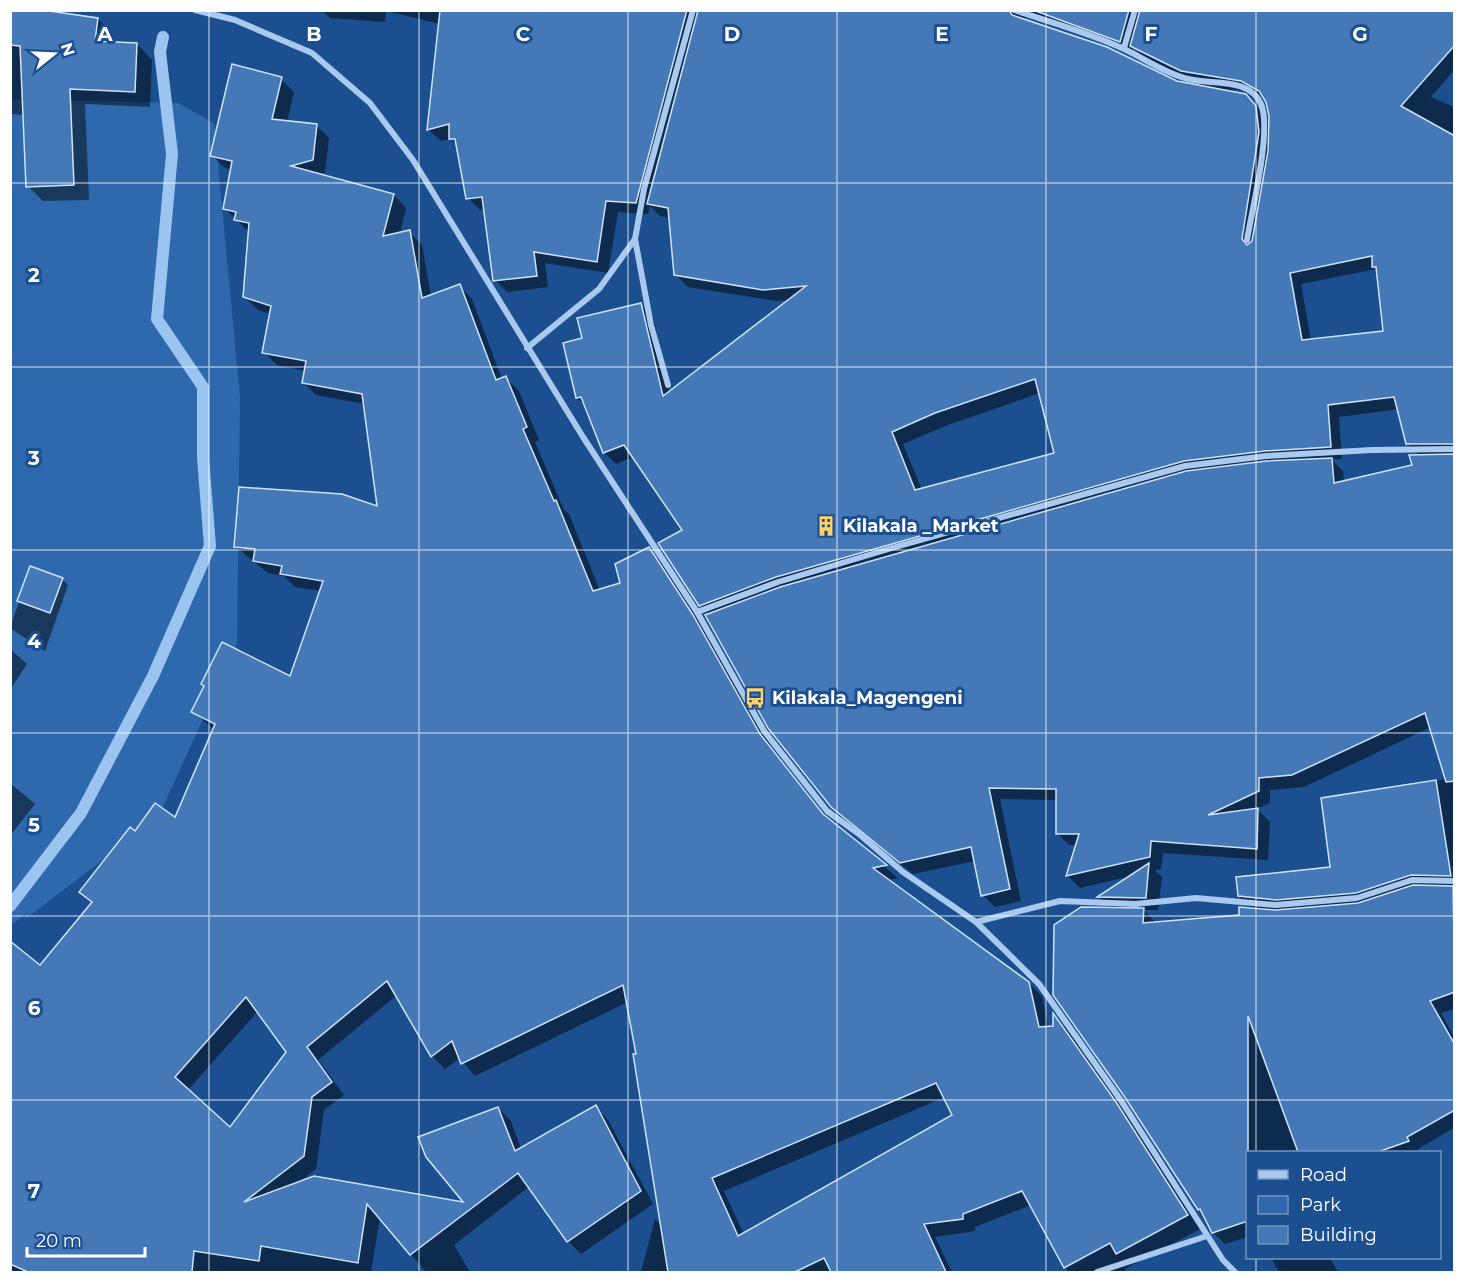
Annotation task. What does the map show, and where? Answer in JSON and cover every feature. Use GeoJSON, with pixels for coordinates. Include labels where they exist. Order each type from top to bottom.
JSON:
{"type":"FeatureCollection","features":[{"type":"Feature","properties":{"kind":"street"},"geometry":{"type":"LineString","coordinates":[[195,10],[235,20],[312,53],[370,103],[413,160],[527,348],[697,612],[764,731],[827,811],[859,834],[903,872],[976,922],[1039,984],[1120,1099],[1207,1236],[1235,1272]]}},
{"type":"Feature","properties":{"kind":"street"},"geometry":{"type":"LineString","coordinates":[[668,385],[651,325],[635,239],[644,189],[693,10]]}},
{"type":"Feature","properties":{"kind":"street"},"geometry":{"type":"LineString","coordinates":[[1014,10],[1061,24],[1124,48],[1151,64],[1187,79],[1243,87],[1255,95],[1264,113],[1263,135],[1247,240]]}},
{"type":"Feature","properties":{"kind":"street"},"geometry":{"type":"LineString","coordinates":[[1124,48],[1135,10]]}},
{"type":"Feature","properties":{"kind":"street"},"geometry":{"type":"LineString","coordinates":[[527,348],[599,289],[635,239]]}},
{"type":"Feature","properties":{"kind":"street"},"geometry":{"type":"LineString","coordinates":[[697,612],[778,582],[1185,466],[1290,455],[1372,450],[1455,449]]}},
{"type":"Feature","properties":{"kind":"street"},"geometry":{"type":"LineString","coordinates":[[976,922],[1060,901],[1135,904],[1196,898],[1276,905],[1357,898],[1412,879],[1455,880]]}},
{"type":"Feature","properties":{"kind":"street"},"geometry":{"type":"LineString","coordinates":[[1097,1272],[1207,1236]]}},
{"type":"Feature","properties":{"kind":"green space"},"geometry":{"type":"Polygon","coordinates":[[[11,99],[178,103],[214,123],[240,396],[237,644],[158,818],[24,920],[27,913],[11,925],[11,99]]]}},
{"type":"Feature","properties":{"kind":"building"},"geometry":{"type":"Polygon","coordinates":[[[10,10],[42,10],[98,18],[95,41],[137,43],[135,92],[70,89],[74,185],[26,187],[20,46],[10,45],[10,10]]]}},
{"type":"Feature","properties":{"kind":"building"},"geometry":{"type":"Polygon","coordinates":[[[440,10],[687,10],[636,203],[606,201],[597,262],[534,252],[537,276],[493,281],[482,197],[466,199],[455,139],[449,139],[449,124],[427,130],[440,10]]]}},
{"type":"Feature","properties":{"kind":"building"},"geometry":{"type":"Polygon","coordinates":[[[698,10],[1009,10],[1012,15],[1107,47],[1177,81],[1246,94],[1256,106],[1259,132],[1242,239],[1247,245],[1252,241],[1268,151],[1269,116],[1266,102],[1259,91],[1241,81],[1181,71],[1130,46],[1140,10],[1455,10],[1455,45],[1401,106],[1455,136],[1455,444],[1406,444],[1394,397],[1328,405],[1331,447],[1265,451],[1184,461],[776,577],[699,606],[658,543],[682,530],[624,445],[603,453],[581,397],[576,398],[563,343],[582,338],[577,318],[641,303],[663,396],[806,286],[763,290],[674,275],[668,208],[647,204],[698,10]],[[1372,256],[1290,273],[1302,340],[1383,331],[1376,267],[1372,267],[1372,256]],[[1035,379],[935,413],[892,432],[915,490],[1054,453],[1035,379]]]}},
{"type":"Feature","properties":{"kind":"building"},"geometry":{"type":"Polygon","coordinates":[[[1033,10],[1129,10],[1120,42],[1033,10]]]}},
{"type":"Feature","properties":{"kind":"building"},"geometry":{"type":"Polygon","coordinates":[[[232,64],[282,77],[272,119],[317,124],[313,160],[291,166],[394,194],[383,236],[410,230],[422,298],[460,284],[496,380],[506,376],[527,427],[523,429],[554,501],[556,500],[593,591],[620,583],[615,564],[649,547],[693,615],[760,734],[823,814],[887,865],[873,868],[1029,982],[1039,1027],[1053,1026],[1053,1013],[1116,1102],[1188,1215],[1116,1254],[1110,1243],[1064,1268],[1022,1191],[963,1214],[963,1219],[924,1224],[946,1272],[831,1272],[824,1258],[795,1272],[668,1272],[633,1054],[636,1054],[623,985],[461,1064],[452,1041],[431,1057],[387,981],[307,1047],[332,1082],[312,1097],[304,1156],[244,1202],[314,1176],[463,1202],[426,1157],[418,1137],[498,1107],[515,1151],[596,1105],[641,1191],[567,1242],[518,1173],[410,1255],[367,1204],[358,1263],[261,1246],[259,1261],[194,1251],[192,1272],[28,1272],[10,1264],[10,941],[40,965],[92,902],[79,892],[130,827],[135,831],[155,803],[175,817],[215,724],[191,712],[204,686],[201,684],[222,642],[290,676],[323,581],[280,574],[282,566],[253,561],[255,549],[234,547],[239,487],[342,494],[377,506],[362,394],[302,383],[306,361],[262,353],[271,306],[243,297],[249,223],[234,220],[236,212],[223,209],[232,161],[210,156],[232,64]],[[246,997],[175,1077],[230,1127],[286,1052],[246,997]],[[936,1083],[712,1178],[738,1236],[952,1115],[936,1083]]]}},
{"type":"Feature","properties":{"kind":"building"},"geometry":{"type":"Polygon","coordinates":[[[1455,454],[1455,781],[1446,782],[1425,713],[1292,775],[1259,778],[1259,791],[1208,815],[1258,808],[1257,849],[1151,841],[1150,857],[1066,876],[1079,834],[1056,834],[1056,789],[989,788],[1010,889],[981,896],[971,847],[900,863],[831,807],[768,728],[705,615],[780,587],[1186,471],[1266,461],[1332,458],[1334,483],[1412,465],[1409,455],[1455,454]]]}},
{"type":"Feature","properties":{"kind":"building"},"geometry":{"type":"Polygon","coordinates":[[[30,566],[63,578],[50,613],[17,601],[30,566]]]}},
{"type":"Feature","properties":{"kind":"building"},"geometry":{"type":"Polygon","coordinates":[[[1436,780],[1451,876],[1411,875],[1356,893],[1276,900],[1238,896],[1236,877],[1330,867],[1321,798],[1436,780]]]}},
{"type":"Feature","properties":{"kind":"building"},"geometry":{"type":"Polygon","coordinates":[[[1149,863],[1146,898],[1097,897],[1149,863]]]}},
{"type":"Feature","properties":{"kind":"building"},"geometry":{"type":"Polygon","coordinates":[[[1413,885],[1453,886],[1455,992],[1430,1001],[1455,1045],[1455,1110],[1407,1137],[1409,1141],[1381,1151],[1298,1151],[1248,1016],[1246,1222],[1212,1233],[1200,1209],[1198,1210],[1124,1096],[1053,995],[1054,925],[1081,907],[1144,908],[1143,923],[1239,915],[1239,907],[1276,910],[1358,903],[1413,885]]]}},
{"type":"Feature","properties":{"kind":"waterway"},"geometry":{"type":"LineString","coordinates":[[10,906],[81,813],[153,676],[210,546],[203,458],[203,387],[157,319],[172,154],[160,52],[163,37]]}},
{"type":"Feature","properties":{"kind":"place","name":"Kilakala _Market"},"geometry":{"type":"Point","coordinates":[826,526]}},
{"type":"Feature","properties":{"kind":"place","name":"Kilakala_Magengeni"},"geometry":{"type":"Point","coordinates":[755,698]}}]}
